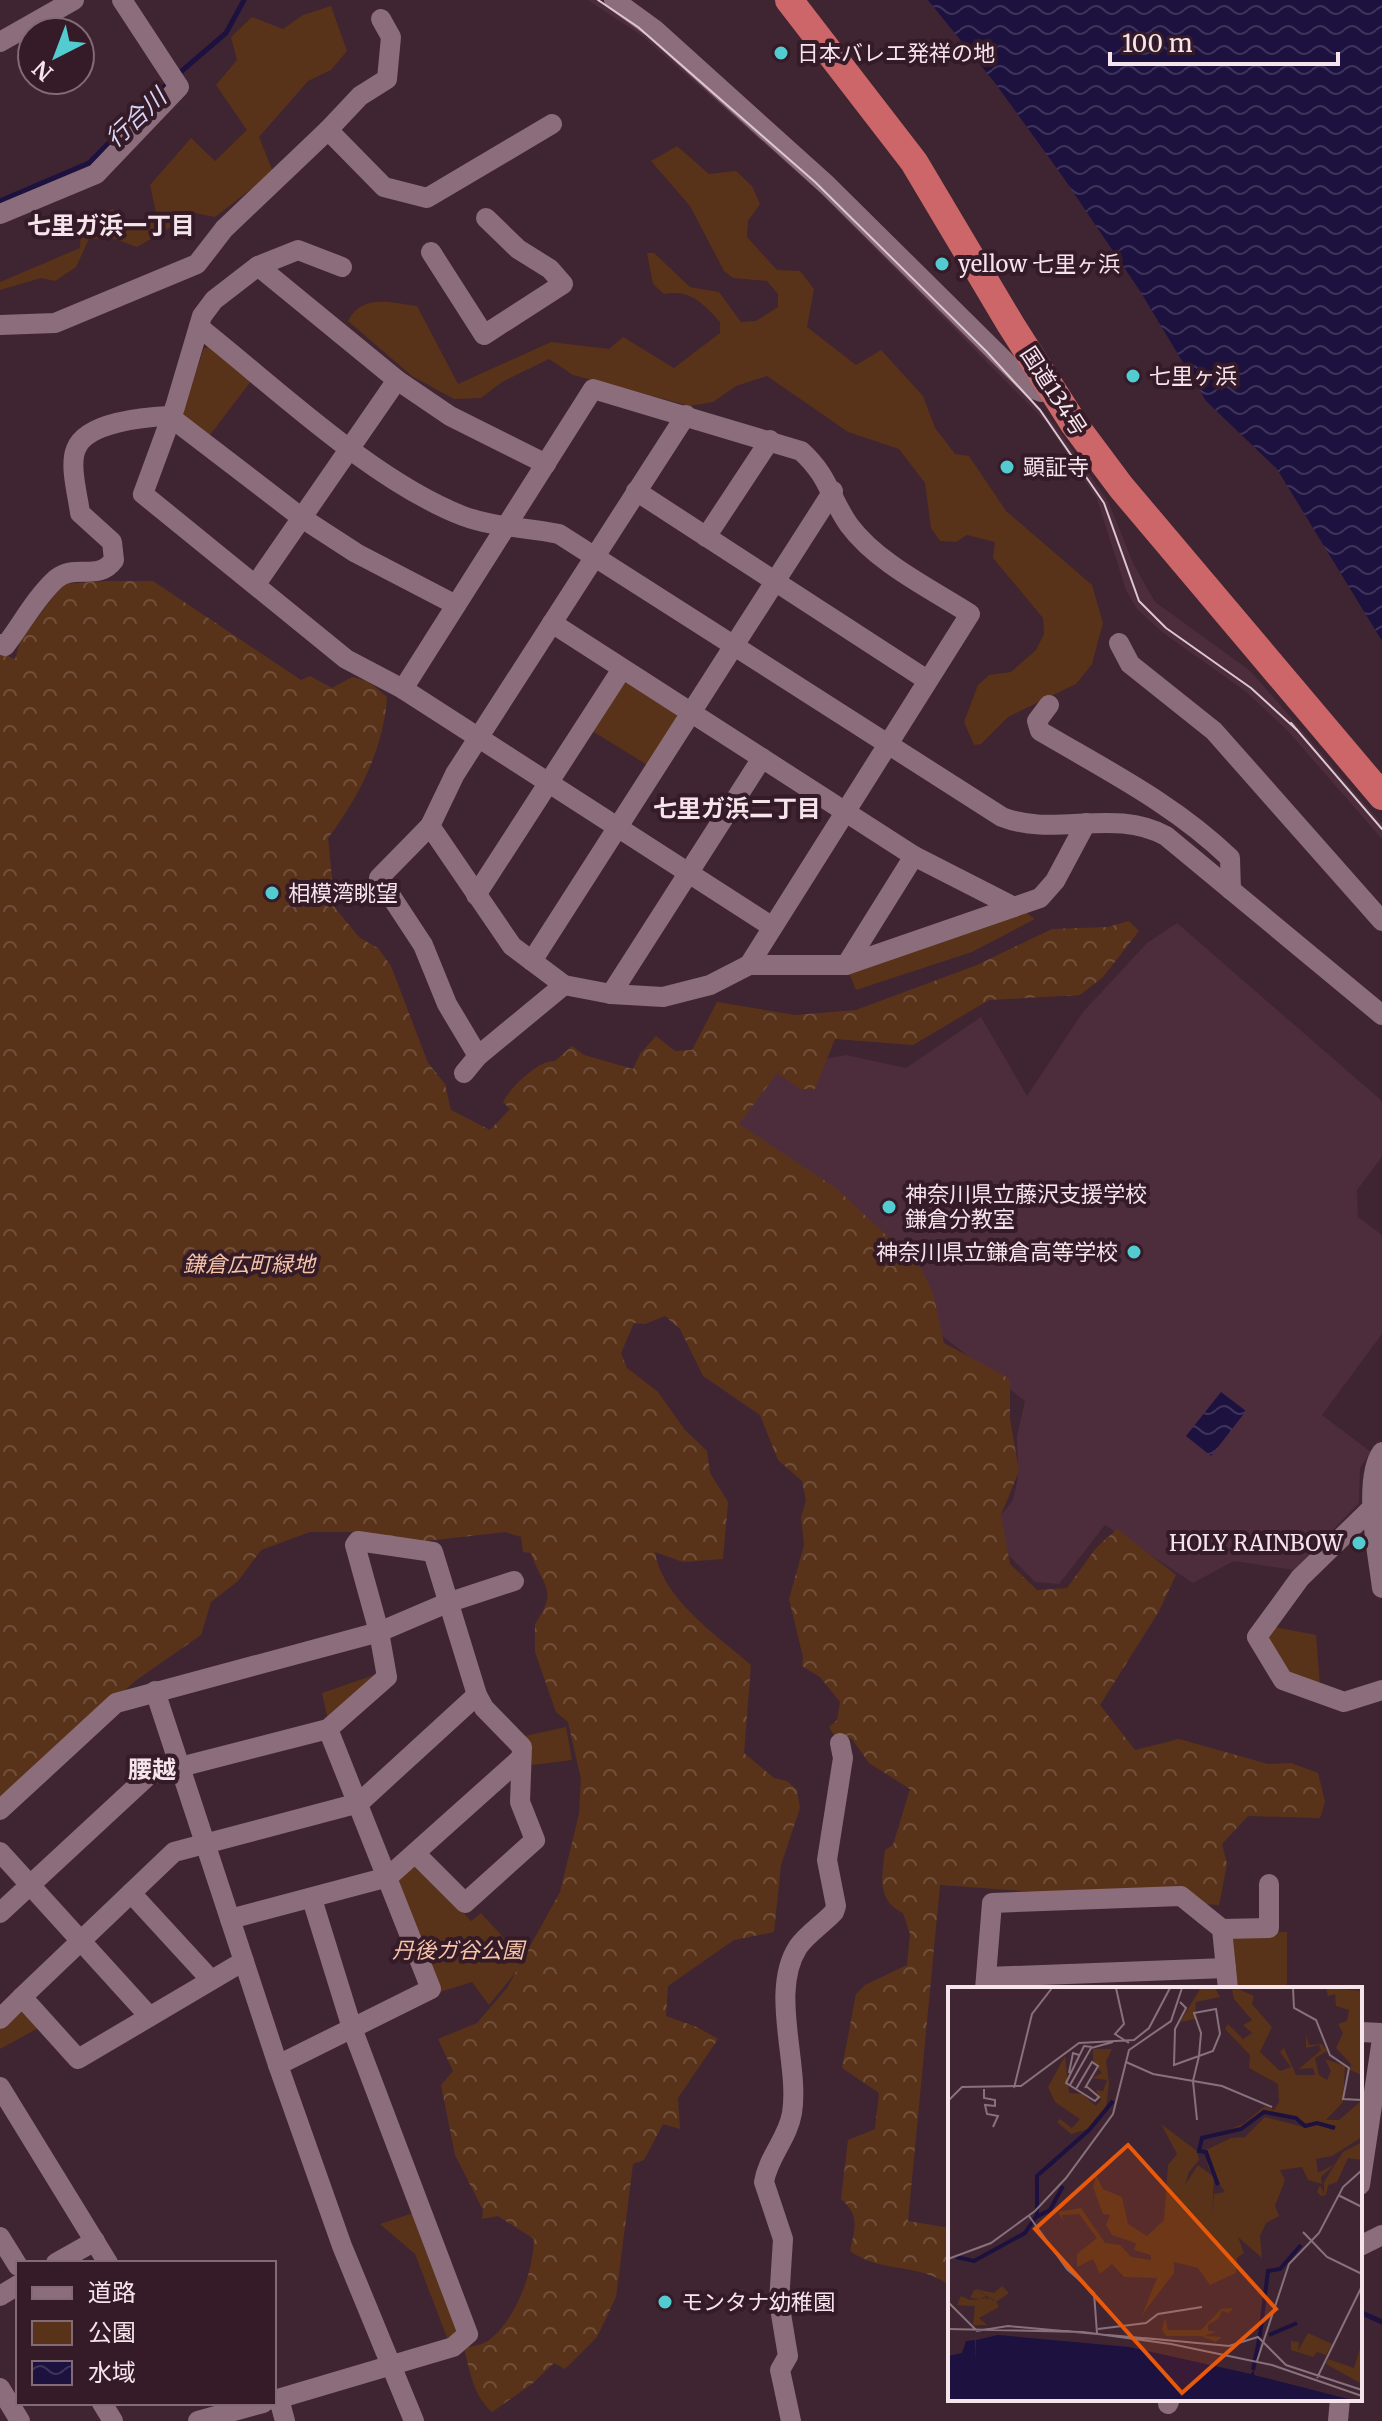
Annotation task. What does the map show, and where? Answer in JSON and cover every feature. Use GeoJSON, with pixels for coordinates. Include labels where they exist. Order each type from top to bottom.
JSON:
{"type":"FeatureCollection","features":[{"type":"Feature","properties":{"kind":"highway","name":"国道134号"},"geometry":{"type":"LineString","coordinates":[[789,0],[914,162],[1051,387],[1121,487],[1382,796]]}},
{"type":"Feature","properties":{"kind":"street"},"geometry":{"type":"LineString","coordinates":[[0,56],[9,39],[74,0]]}},
{"type":"Feature","properties":{"kind":"street"},"geometry":{"type":"LineString","coordinates":[[0,214],[96,174],[179,87],[122,0]]}},
{"type":"Feature","properties":{"kind":"street"},"geometry":{"type":"LineString","coordinates":[[614,0],[654,29],[827,185],[1033,389],[1041,392],[1051,387]]}},
{"type":"Feature","properties":{"kind":"street"},"geometry":{"type":"LineString","coordinates":[[0,325],[55,323],[197,264],[224,229],[360,96],[387,79],[391,37],[381,19]]}},
{"type":"Feature","properties":{"kind":"street"},"geometry":{"type":"LineString","coordinates":[[328,130],[384,187],[427,198],[552,124]]}},
{"type":"Feature","properties":{"kind":"street"},"geometry":{"type":"LineString","coordinates":[[431,252],[484,335],[563,284],[550,269],[518,249],[486,218]]}},
{"type":"Feature","properties":{"kind":"street"},"geometry":{"type":"LineString","coordinates":[[342,267],[298,250],[258,266],[214,300],[202,316],[143,494],[346,659],[403,689],[771,926]]}},
{"type":"Feature","properties":{"kind":"street"},"geometry":{"type":"LineString","coordinates":[[258,266],[397,380],[450,416],[546,464]]}},
{"type":"Feature","properties":{"kind":"street"},"geometry":{"type":"LineString","coordinates":[[199,327],[351,448],[407,486],[462,516],[505,528],[531,528],[559,534],[984,807],[1019,824],[1127,823],[1155,830],[1382,1015]]}},
{"type":"Feature","properties":{"kind":"street"},"geometry":{"type":"LineString","coordinates":[[256,584],[397,380]]}},
{"type":"Feature","properties":{"kind":"street"},"geometry":{"type":"LineString","coordinates":[[403,689],[593,389],[801,451],[817,466],[848,524],[874,549],[970,614],[749,965]]}},
{"type":"Feature","properties":{"kind":"street"},"geometry":{"type":"LineString","coordinates":[[478,1056],[447,1004],[423,945],[379,878],[430,826],[455,774],[478,737],[686,415]]}},
{"type":"Feature","properties":{"kind":"street"},"geometry":{"type":"LineString","coordinates":[[0,644],[5,646],[55,580],[73,572],[96,574],[114,560],[112,542],[80,513],[76,447],[105,426],[169,416],[302,518],[356,553],[456,605]]}},
{"type":"Feature","properties":{"kind":"street"},"geometry":{"type":"LineString","coordinates":[[706,537],[770,440]]}},
{"type":"Feature","properties":{"kind":"street"},"geometry":{"type":"LineString","coordinates":[[636,491],[927,680]]}},
{"type":"Feature","properties":{"kind":"street"},"geometry":{"type":"LineString","coordinates":[[532,961],[833,491]]}},
{"type":"Feature","properties":{"kind":"street"},"geometry":{"type":"LineString","coordinates":[[552,623],[914,856],[1014,907]]}},
{"type":"Feature","properties":{"kind":"street"},"geometry":{"type":"LineString","coordinates":[[1119,643],[1130,664],[1214,731],[1382,921]]}},
{"type":"Feature","properties":{"kind":"street"},"geometry":{"type":"LineString","coordinates":[[476,895],[622,669]]}},
{"type":"Feature","properties":{"kind":"street"},"geometry":{"type":"LineString","coordinates":[[1049,705],[1037,721],[1040,731],[1164,803],[1186,820],[1230,858],[1231,890]]}},
{"type":"Feature","properties":{"kind":"street"},"geometry":{"type":"LineString","coordinates":[[611,994],[762,758]]}},
{"type":"Feature","properties":{"kind":"street"},"geometry":{"type":"LineString","coordinates":[[430,826],[512,946],[564,985],[611,994],[663,997],[710,985],[749,965],[846,965],[1014,907],[1048,892],[1086,823]]}},
{"type":"Feature","properties":{"kind":"street"},"geometry":{"type":"LineString","coordinates":[[846,965],[914,856]]}},
{"type":"Feature","properties":{"kind":"street"},"geometry":{"type":"LineString","coordinates":[[464,1073],[478,1056],[564,985]]}},
{"type":"Feature","properties":{"kind":"street"},"geometry":{"type":"LineString","coordinates":[[1382,1452],[1375,1463],[1373,1507],[1382,1588]]}},
{"type":"Feature","properties":{"kind":"street"},"geometry":{"type":"LineString","coordinates":[[1373,1507],[1300,1578],[1257,1637],[1283,1680],[1344,1702],[1382,1690]]}},
{"type":"Feature","properties":{"kind":"street"},"geometry":{"type":"LineString","coordinates":[[0,1913],[149,1775],[328,1729],[387,1677],[379,1632],[355,1545],[358,1541],[433,1552],[477,1695],[484,1708],[522,1747],[520,1802],[535,1840],[462,1903],[416,1854]]}},
{"type":"Feature","properties":{"kind":"street"},"geometry":{"type":"LineString","coordinates":[[0,1810],[116,1703],[379,1632],[447,1603],[514,1581]]}},
{"type":"Feature","properties":{"kind":"street"},"geometry":{"type":"LineString","coordinates":[[155,1691],[278,2065],[342,2246],[414,2421]]}},
{"type":"Feature","properties":{"kind":"street"},"geometry":{"type":"LineString","coordinates":[[0,2019],[174,1852],[359,1803],[477,1695]]}},
{"type":"Feature","properties":{"kind":"street"},"geometry":{"type":"LineString","coordinates":[[278,2065],[431,1989],[328,1729]]}},
{"type":"Feature","properties":{"kind":"street"},"geometry":{"type":"LineString","coordinates":[[791,2421],[780,2370],[788,2356],[779,2302],[783,2239],[764,2182],[792,2114],[791,2054],[787,2035],[791,1962],[800,1944],[834,1912],[836,1906],[827,1860],[843,1758],[840,1743]]}},
{"type":"Feature","properties":{"kind":"street"},"geometry":{"type":"LineString","coordinates":[[230,1919],[388,1877],[521,1758]]}},
{"type":"Feature","properties":{"kind":"street"},"geometry":{"type":"LineString","coordinates":[[0,1852],[149,2016]]}},
{"type":"Feature","properties":{"kind":"street"},"geometry":{"type":"LineString","coordinates":[[1226,1968],[986,1983],[992,1903],[1181,1896],[1222,1929],[1269,1928],[1269,1884]]}},
{"type":"Feature","properties":{"kind":"street"},"geometry":{"type":"LineString","coordinates":[[131,1893],[211,1980]]}},
{"type":"Feature","properties":{"kind":"street"},"geometry":{"type":"LineString","coordinates":[[276,2400],[453,2347],[468,2334],[352,2028],[312,1899]]}},
{"type":"Feature","properties":{"kind":"street"},"geometry":{"type":"LineString","coordinates":[[1222,1929],[1228,1987]]}},
{"type":"Feature","properties":{"kind":"street"},"geometry":{"type":"LineString","coordinates":[[22,1997],[78,2059],[244,1961]]}},
{"type":"Feature","properties":{"kind":"street"},"geometry":{"type":"LineString","coordinates":[[1362,2032],[1382,2033]]}},
{"type":"Feature","properties":{"kind":"street"},"geometry":{"type":"LineString","coordinates":[[1362,2172],[1382,2039]]}},
{"type":"Feature","properties":{"kind":"street"},"geometry":{"type":"LineString","coordinates":[[0,2087],[107,2261]]}},
{"type":"Feature","properties":{"kind":"street"},"geometry":{"type":"LineString","coordinates":[[1362,2245],[1382,2235]]}},
{"type":"Feature","properties":{"kind":"street"},"geometry":{"type":"LineString","coordinates":[[0,2237],[16,2263]]}},
{"type":"Feature","properties":{"kind":"street"},"geometry":{"type":"LineString","coordinates":[[60,2261],[95,2241]]}},
{"type":"Feature","properties":{"kind":"street"},"geometry":{"type":"LineString","coordinates":[[0,2388],[20,2421]]}},
{"type":"Feature","properties":{"kind":"street"},"geometry":{"type":"LineString","coordinates":[[1338,2421],[1340,2401]]}},
{"type":"Feature","properties":{"kind":"street"},"geometry":{"type":"LineString","coordinates":[[198,2414],[249,2405]]}},
{"type":"Feature","properties":{"kind":"shaded area"},"geometry":{"type":"Polygon","coordinates":[[[588,0],[601,0],[646,30],[824,188],[1007,370],[1053,423],[1108,501],[1134,565],[1155,602],[1249,670],[1382,824],[1382,839],[1287,730],[1245,691],[1162,632],[1137,609],[1126,590],[1097,499],[1046,422],[818,191],[642,36],[588,0]]]}},
{"type":"Feature","properties":{"kind":"shaded area","name":"神奈川県立鎌倉高等学校"},"geometry":{"type":"Polygon","coordinates":[[[1177,923],[1382,1101],[1382,1157],[1357,1190],[1358,1217],[1382,1235],[1382,1334],[1322,1415],[1371,1452],[1360,1468],[1359,1503],[1294,1570],[1234,1561],[1193,1583],[1105,1525],[1059,1584],[1035,1582],[987,1533],[1013,1500],[1018,1478],[1017,1436],[1025,1401],[936,1331],[732,1123],[773,1069],[846,1055],[906,1068],[981,1017],[1027,1096],[1083,1012],[1147,943],[1177,923]]]}},
{"type":"Feature","properties":{"kind":"green space"},"geometry":{"type":"Polygon","coordinates":[[[331,6],[347,51],[331,70],[308,81],[259,137],[273,172],[215,217],[195,213],[137,247],[112,238],[89,239],[76,267],[55,281],[41,278],[0,290],[0,282],[80,248],[81,223],[113,209],[129,230],[157,217],[150,185],[191,138],[215,161],[247,130],[216,85],[237,60],[231,37],[252,17],[283,29],[303,15],[331,6]]]}},
{"type":"Feature","properties":{"kind":"green space"},"geometry":{"type":"Polygon","coordinates":[[[677,146],[709,174],[736,171],[752,186],[760,204],[748,221],[747,237],[777,270],[800,271],[814,289],[807,327],[856,365],[881,350],[923,396],[935,428],[955,454],[969,456],[1006,511],[1092,585],[1103,623],[1092,664],[1076,684],[1008,717],[981,744],[974,745],[964,722],[978,685],[989,675],[1011,672],[1036,650],[1044,634],[1043,618],[993,558],[995,542],[967,535],[956,542],[940,541],[931,528],[925,483],[899,449],[848,432],[767,376],[736,386],[713,402],[690,406],[573,375],[549,359],[502,382],[481,398],[454,399],[412,376],[348,321],[361,306],[369,303],[417,306],[458,384],[551,342],[609,349],[623,337],[674,368],[720,333],[720,322],[695,299],[681,294],[664,294],[653,284],[647,253],[654,253],[690,287],[719,292],[741,322],[756,321],[778,307],[778,294],[767,281],[733,278],[724,271],[690,206],[651,161],[677,146]]]}},
{"type":"Feature","properties":{"kind":"green space"},"geometry":{"type":"Polygon","coordinates":[[[210,347],[251,381],[207,439],[181,415],[204,348],[210,347]]]}},
{"type":"Feature","properties":{"kind":"green space","name":"鎌倉広町緑地"},"geometry":{"type":"Polygon","coordinates":[[[153,581],[301,680],[310,676],[332,688],[352,677],[368,681],[387,697],[381,735],[368,771],[350,806],[328,838],[335,908],[360,938],[378,948],[391,966],[428,1063],[445,1084],[451,1110],[490,1130],[510,1109],[503,1102],[518,1082],[541,1065],[555,1061],[572,1046],[584,1055],[633,1069],[640,1054],[656,1036],[675,1051],[692,1050],[717,1002],[795,1015],[856,1010],[977,965],[1052,929],[1108,927],[1129,921],[1139,931],[1103,977],[1080,995],[989,1000],[913,1045],[835,1039],[815,1089],[800,1089],[777,1073],[739,1124],[837,1189],[921,1268],[933,1293],[944,1343],[1010,1379],[1010,1419],[1019,1471],[1001,1515],[1010,1564],[1037,1590],[1067,1588],[1096,1548],[1117,1529],[1176,1575],[1158,1613],[1100,1705],[1135,1750],[1179,1739],[1268,1764],[1291,1763],[1318,1773],[1325,1802],[1320,1818],[1248,1816],[1222,1844],[1227,1864],[1219,1905],[940,1885],[908,2221],[948,2228],[948,2284],[925,2273],[874,2263],[850,2251],[854,2216],[841,2199],[848,2140],[875,2129],[879,2093],[842,2068],[856,1994],[865,1985],[907,1965],[910,1934],[903,1913],[888,1901],[882,1878],[885,1850],[893,1845],[910,1789],[869,1763],[852,1739],[834,1735],[829,1727],[837,1720],[840,1702],[820,1677],[802,1666],[803,1657],[789,1599],[804,1545],[801,1517],[806,1501],[802,1481],[778,1460],[760,1415],[703,1376],[680,1329],[665,1316],[645,1324],[634,1323],[621,1353],[627,1368],[658,1392],[685,1430],[707,1451],[710,1473],[728,1502],[723,1559],[683,1562],[655,1552],[668,1585],[680,1601],[751,1665],[744,1753],[774,1778],[787,1781],[797,1790],[800,1808],[781,1865],[774,1932],[734,1940],[668,1986],[666,2016],[697,2027],[718,2039],[678,2098],[680,2129],[663,2124],[644,2160],[633,2164],[616,2297],[597,2337],[565,2369],[554,2363],[533,2383],[492,2412],[473,2383],[464,2348],[488,2341],[507,2321],[526,2281],[534,2239],[498,2216],[482,2219],[483,2210],[455,2155],[441,2085],[453,2071],[438,2039],[477,2023],[507,1988],[560,1892],[579,1814],[581,1779],[568,1722],[556,1712],[535,1652],[535,1624],[546,1603],[546,1588],[531,1553],[523,1552],[521,1537],[505,1532],[409,1543],[357,1532],[310,1532],[261,1550],[238,1581],[211,1602],[201,1635],[135,1681],[0,1801],[0,653],[15,659],[21,639],[63,584],[153,581]]]}},
{"type":"Feature","properties":{"kind":"green space"},"geometry":{"type":"Polygon","coordinates":[[[629,680],[678,711],[681,719],[649,766],[589,729],[620,681],[629,680]]]}},
{"type":"Feature","properties":{"kind":"green space"},"geometry":{"type":"Polygon","coordinates":[[[1025,912],[1035,919],[972,952],[856,990],[849,973],[1025,912]]]}},
{"type":"Feature","properties":{"kind":"green space"},"geometry":{"type":"Polygon","coordinates":[[[1275,1627],[1316,1635],[1320,1686],[1286,1676],[1269,1643],[1270,1630],[1275,1627]]]}},
{"type":"Feature","properties":{"kind":"green space"},"geometry":{"type":"Polygon","coordinates":[[[380,1673],[328,1720],[322,1693],[380,1673]]]}},
{"type":"Feature","properties":{"kind":"green space"},"geometry":{"type":"Polygon","coordinates":[[[566,1727],[572,1760],[532,1765],[525,1736],[566,1727]]]}},
{"type":"Feature","properties":{"kind":"green space","name":"丹後ガ谷公園"},"geometry":{"type":"Polygon","coordinates":[[[419,1863],[471,1921],[481,1913],[525,1961],[489,2005],[472,1982],[440,1992],[397,1884],[399,1875],[419,1863]]]}},
{"type":"Feature","properties":{"kind":"green space"},"geometry":{"type":"Polygon","coordinates":[[[1287,1932],[1285,1987],[1236,1987],[1233,1937],[1237,1933],[1287,1932]]]}},
{"type":"Feature","properties":{"kind":"green space"},"geometry":{"type":"Polygon","coordinates":[[[18,2007],[42,2026],[0,2049],[0,2024],[18,2007]]]}},
{"type":"Feature","properties":{"kind":"green space"},"geometry":{"type":"Polygon","coordinates":[[[413,2213],[460,2335],[448,2340],[415,2254],[380,2224],[413,2213]]]}},
{"type":"Feature","properties":{"kind":"water"},"geometry":{"type":"Polygon","coordinates":[[[928,0],[1382,0],[1382,641],[1277,469],[1206,401],[1140,291],[1063,177],[995,83],[928,0]]]}},
{"type":"Feature","properties":{"kind":"water"},"geometry":{"type":"Polygon","coordinates":[[[1221,1392],[1246,1411],[1211,1456],[1186,1436],[1221,1392]]]}},
{"type":"Feature","properties":{"kind":"waterway","name":"行合川"},"geometry":{"type":"LineString","coordinates":[[177,75],[226,33],[244,0]]}},
{"type":"Feature","properties":{"kind":"waterway","name":"行合川"},"geometry":{"type":"LineString","coordinates":[[0,201],[89,163],[169,82]]}},
{"type":"Feature","properties":{"kind":"waterway"},"geometry":{"type":"LineString","coordinates":[[1362,2313],[1382,2322]]}},
{"type":"Feature","properties":{"kind":"tram line"},"geometry":{"type":"LineString","coordinates":[[598,0],[638,27],[815,182],[987,352],[1040,410],[1104,503],[1139,601],[1166,628],[1251,688],[1297,730]]}},
{"type":"Feature","properties":{"kind":"tram line"},"geometry":{"type":"LineString","coordinates":[[1291,723],[1382,829]]}},
{"type":"Feature","properties":{"kind":"place","name":"日本バレエ発祥の地"},"geometry":{"type":"Point","coordinates":[781,53]}},
{"type":"Feature","properties":{"kind":"place","name":"yellow 七里ヶ浜"},"geometry":{"type":"Point","coordinates":[942,264]}},
{"type":"Feature","properties":{"kind":"place","name":"七里ヶ浜"},"geometry":{"type":"Point","coordinates":[1133,376]}},
{"type":"Feature","properties":{"kind":"place","name":"顕証寺"},"geometry":{"type":"Point","coordinates":[1007,467]}},
{"type":"Feature","properties":{"kind":"place","name":"相模湾眺望"},"geometry":{"type":"Point","coordinates":[272,893]}},
{"type":"Feature","properties":{"kind":"place","name":"神奈川県立藤沢支援学校 鎌倉分教室"},"geometry":{"type":"Point","coordinates":[889,1207]}},
{"type":"Feature","properties":{"kind":"place","name":"神奈川県立鎌倉高等学校"},"geometry":{"type":"Point","coordinates":[1134,1252]}},
{"type":"Feature","properties":{"kind":"place","name":"HOLY RAINBOW"},"geometry":{"type":"Point","coordinates":[1359,1543]}},
{"type":"Feature","properties":{"kind":"place","name":"モンタナ幼稚園"},"geometry":{"type":"Point","coordinates":[665,2302]}},
{"type":"Feature","properties":{"kind":"district","name":"七里ガ浜一丁目"},"geometry":{"type":"Point","coordinates":[111,226]}},
{"type":"Feature","properties":{"kind":"district","name":"七里ガ浜二丁目"},"geometry":{"type":"Point","coordinates":[737,809]}},
{"type":"Feature","properties":{"kind":"district","name":"腰越"},"geometry":{"type":"Point","coordinates":[152,1770]}}]}
